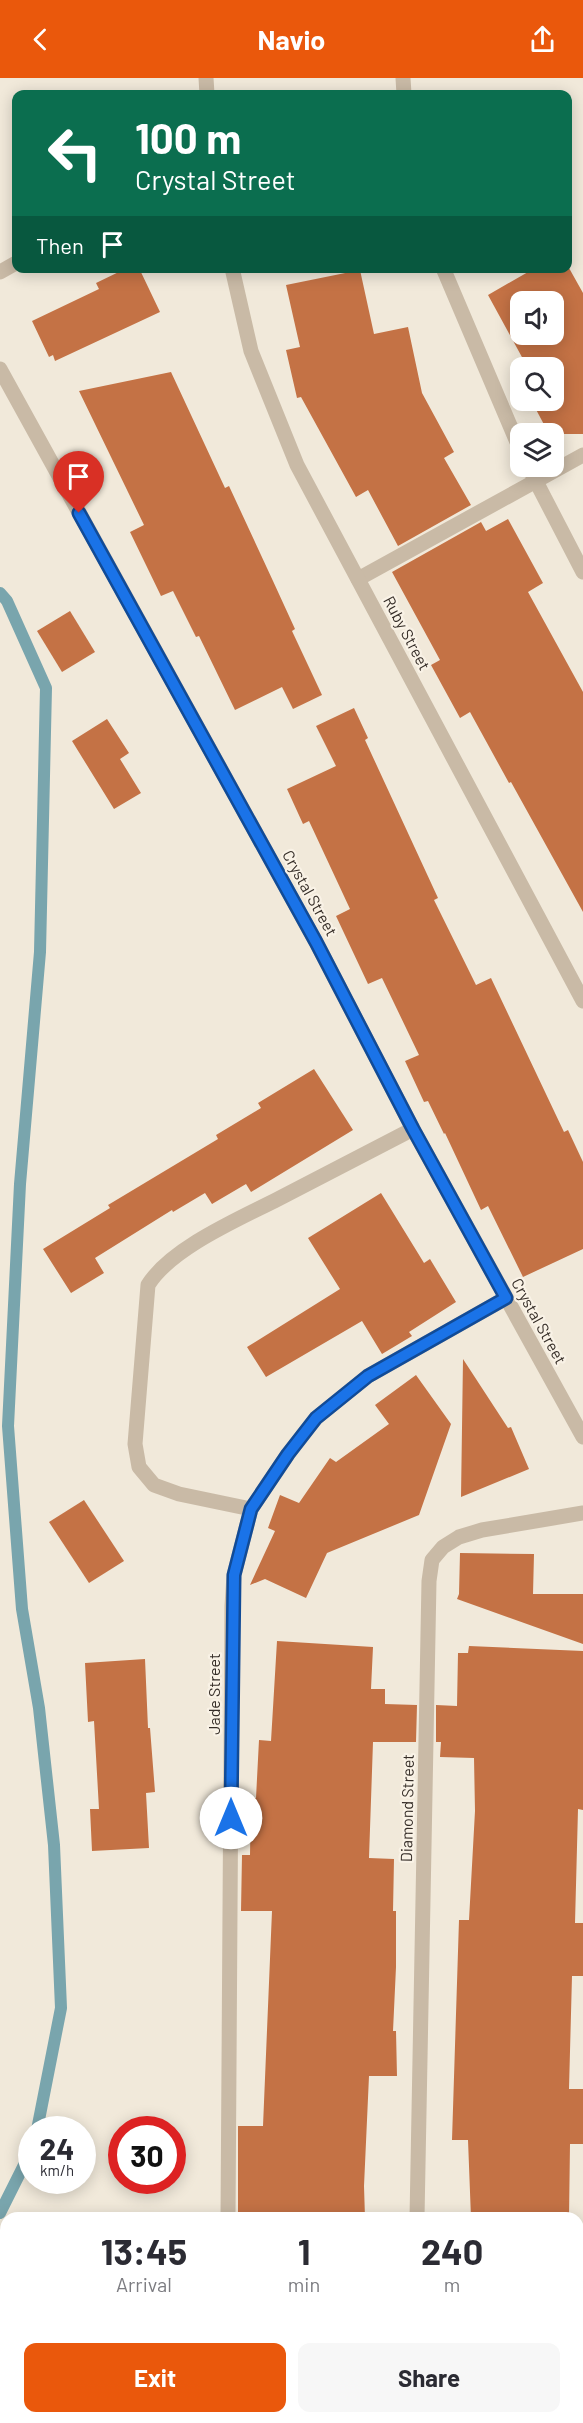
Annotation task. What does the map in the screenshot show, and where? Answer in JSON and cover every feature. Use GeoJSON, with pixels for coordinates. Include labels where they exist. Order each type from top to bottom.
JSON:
{"type":"FeatureCollection","features":[{"type":"Feature","properties":{"kind":"street","name":"Ruby Street"},"geometry":{"type":"LineString","coordinates":[[233,273],[251,351],[297,465],[583,1001]]}},
{"type":"Feature","properties":{"kind":"street"},"geometry":{"type":"LineString","coordinates":[[445,273],[510,425]]}},
{"type":"Feature","properties":{"kind":"street","name":"Crystal Street"},"geometry":{"type":"LineString","coordinates":[[0,369],[310,931],[413,1129],[583,1437]]}},
{"type":"Feature","properties":{"kind":"street"},"geometry":{"type":"LineString","coordinates":[[358,579],[583,455]]}},
{"type":"Feature","properties":{"kind":"street"},"geometry":{"type":"LineString","coordinates":[[532,477],[583,572]]}},
{"type":"Feature","properties":{"kind":"street"},"geometry":{"type":"LineString","coordinates":[[251,1509],[179,1494],[154,1485],[139,1467],[135,1444],[148,1285],[156,1272],[167,1262],[216,1231],[413,1129]]}},
{"type":"Feature","properties":{"kind":"street","name":"Jade Street"},"geometry":{"type":"LineString","coordinates":[[228,2212],[232,1606],[234,1575],[251,1509],[288,1454],[316,1418],[368,1376],[506,1298]]}},
{"type":"Feature","properties":{"kind":"street","name":"Diamond Street"},"geometry":{"type":"LineString","coordinates":[[417,2212],[429,1581],[432,1560],[443,1547],[459,1537],[482,1530],[583,1513]]}},
{"type":"Feature","properties":{"kind":"building"},"geometry":{"type":"Polygon","coordinates":[[[117,273],[141,273],[160,312],[55,361],[53,355],[49,357],[32,321],[99,289],[96,283],[117,273]]]}},
{"type":"Feature","properties":{"kind":"building"},"geometry":{"type":"Polygon","coordinates":[[[345,273],[361,273],[374,334],[408,327],[422,393],[454,452],[444,458],[471,505],[398,546],[368,490],[356,497],[301,397],[297,398],[286,350],[300,347],[286,285],[345,273]]]}},
{"type":"Feature","properties":{"kind":"building"},"geometry":{"type":"Polygon","coordinates":[[[526,273],[572,273],[583,293],[583,434],[564,434],[564,423],[543,423],[537,411],[564,411],[564,357],[522,357],[515,345],[564,345],[564,291],[510,291],[510,335],[488,295],[526,273]]]}},
{"type":"Feature","properties":{"kind":"building"},"geometry":{"type":"Polygon","coordinates":[[[171,372],[225,488],[229,486],[295,629],[292,631],[322,695],[293,709],[282,687],[235,710],[199,636],[196,637],[173,591],[161,596],[130,532],[144,525],[79,391],[171,372]]]}},
{"type":"Feature","properties":{"kind":"building"},"geometry":{"type":"Polygon","coordinates":[[[508,519],[543,583],[528,592],[583,692],[583,912],[470,712],[460,718],[431,665],[440,660],[392,572],[481,522],[486,531],[508,519]]]}},
{"type":"Feature","properties":{"kind":"building"},"geometry":{"type":"Polygon","coordinates":[[[70,611],[95,652],[62,672],[37,631],[70,611]]]}},
{"type":"Feature","properties":{"kind":"building"},"geometry":{"type":"Polygon","coordinates":[[[354,708],[368,738],[365,740],[438,898],[434,900],[476,985],[491,978],[564,1132],[568,1130],[583,1162],[583,1249],[523,1277],[488,1206],[481,1210],[445,1133],[428,1101],[424,1102],[405,1061],[419,1055],[382,978],[368,984],[336,916],[350,909],[309,821],[303,824],[287,789],[336,766],[316,726],[354,708]]]}},
{"type":"Feature","properties":{"kind":"building"},"geometry":{"type":"Polygon","coordinates":[[[107,719],[129,753],[120,759],[141,793],[114,809],[72,741],[107,719]]]}},
{"type":"Feature","properties":{"kind":"building"},"geometry":{"type":"Polygon","coordinates":[[[314,1069],[353,1130],[251,1192],[246,1184],[212,1204],[205,1193],[173,1212],[172,1210],[95,1258],[104,1273],[71,1293],[43,1249],[110,1208],[108,1205],[218,1139],[216,1135],[261,1108],[258,1103],[314,1069]]]}},
{"type":"Feature","properties":{"kind":"building"},"geometry":{"type":"Polygon","coordinates":[[[381,1193],[424,1263],[430,1259],[456,1302],[409,1332],[412,1336],[382,1354],[362,1321],[266,1377],[247,1347],[340,1289],[308,1238],[381,1193]]]}},
{"type":"Feature","properties":{"kind":"building"},"geometry":{"type":"Polygon","coordinates":[[[463,1359],[508,1428],[511,1427],[529,1469],[461,1497],[463,1359]]]}},
{"type":"Feature","properties":{"kind":"building"},"geometry":{"type":"Polygon","coordinates":[[[416,1375],[451,1424],[419,1515],[327,1553],[306,1598],[265,1579],[250,1585],[275,1531],[268,1528],[280,1495],[299,1503],[330,1458],[336,1462],[389,1424],[375,1405],[416,1375]]]}},
{"type":"Feature","properties":{"kind":"building"},"geometry":{"type":"Polygon","coordinates":[[[84,1500],[124,1561],[89,1583],[49,1522],[84,1500]]]}},
{"type":"Feature","properties":{"kind":"building"},"geometry":{"type":"Polygon","coordinates":[[[460,1553],[534,1554],[533,1594],[583,1594],[583,1644],[457,1599],[460,1553]]]}},
{"type":"Feature","properties":{"kind":"building"},"geometry":{"type":"Polygon","coordinates":[[[277,1641],[373,1647],[371,1689],[385,1689],[385,1704],[417,1705],[416,1742],[373,1742],[369,1858],[394,1859],[393,1911],[396,1911],[396,1967],[393,2031],[396,2031],[397,2076],[369,2076],[365,2212],[238,2212],[238,2126],[263,2126],[272,1911],[241,1911],[242,1855],[250,1855],[251,1798],[256,1798],[259,1740],[271,1741],[277,1641]]]}},
{"type":"Feature","properties":{"kind":"building"},"geometry":{"type":"Polygon","coordinates":[[[469,1646],[583,1651],[583,1810],[578,1809],[575,1923],[583,1923],[583,1976],[572,1976],[569,2089],[583,2089],[583,2144],[570,2144],[569,2212],[471,2212],[468,2140],[452,2140],[459,1920],[469,1920],[475,1811],[474,1758],[440,1757],[441,1742],[436,1742],[436,1705],[457,1706],[458,1653],[468,1653],[469,1646]]]}},
{"type":"Feature","properties":{"kind":"building"},"geometry":{"type":"Polygon","coordinates":[[[145,1659],[148,1728],[150,1728],[155,1792],[146,1793],[149,1848],[92,1851],[90,1809],[99,1809],[94,1721],[88,1722],[85,1663],[145,1659]]]}},
{"type":"Feature","properties":{"kind":"waterway"},"geometry":{"type":"LineString","coordinates":[[0,593],[7,601],[46,688],[40,952],[20,1184],[8,1426],[22,1609],[39,1708],[54,1845],[61,2008],[40,2116]]}},
{"type":"Feature","properties":{"kind":"waterway"},"geometry":{"type":"LineString","coordinates":[[0,2212],[18,2177]]}},
{"type":"Feature","properties":{"kind":"route"},"geometry":{"type":"LineString","coordinates":[[79,513],[316,942],[413,1129],[506,1298],[368,1376],[316,1418],[288,1454],[251,1509],[234,1575],[231,1818]]}}]}
